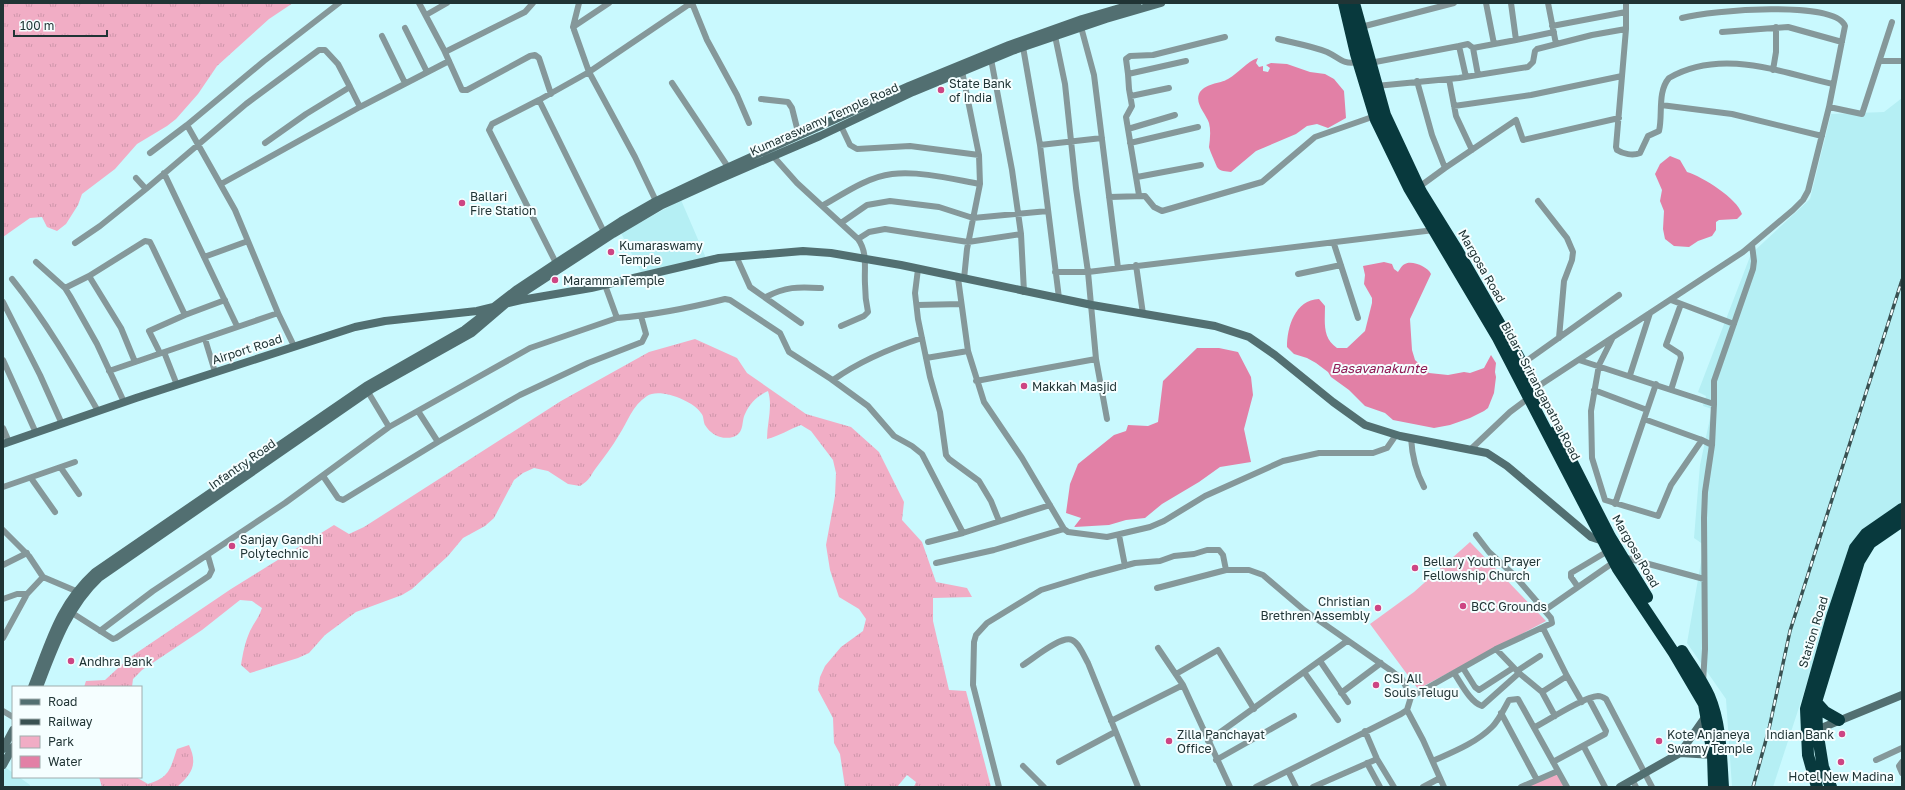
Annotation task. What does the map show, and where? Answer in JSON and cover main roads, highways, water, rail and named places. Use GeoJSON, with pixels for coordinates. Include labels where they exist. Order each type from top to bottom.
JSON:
{"type":"FeatureCollection","features":[{"type":"Feature","properties":{"kind":"highway","name":"Bidar - Srirangapatna Road"},"geometry":{"type":"LineString","coordinates":[[1344,3],[1364,62],[1375,116],[1409,188],[1531,393],[1607,543],[1710,714],[1714,787]]}},
{"type":"Feature","properties":{"kind":"highway","name":"Margosa Road"},"geometry":{"type":"LineString","coordinates":[[1354,3],[1361,27],[1364,62],[1376,86],[1385,115],[1419,187],[1522,364],[1531,393]]}},
{"type":"Feature","properties":{"kind":"highway","name":"Station Road"},"geometry":{"type":"LineString","coordinates":[[1831,787],[1812,733],[1808,700],[1828,630],[1853,553],[1869,537],[1902,509]]}},
{"type":"Feature","properties":{"kind":"highway","name":"Station Road"},"geometry":{"type":"LineString","coordinates":[[1869,537],[1902,520]]}},
{"type":"Feature","properties":{"kind":"highway","name":"Station Road"},"geometry":{"type":"LineString","coordinates":[[1817,787],[1808,755],[1816,702],[1859,561],[1867,546],[1869,537]]}},
{"type":"Feature","properties":{"kind":"highway","name":"Margosa Road"},"geometry":{"type":"LineString","coordinates":[[1618,559],[1703,684],[1709,697],[1710,714]]}},
{"type":"Feature","properties":{"kind":"highway"},"geometry":{"type":"LineString","coordinates":[[1816,702],[1825,712],[1839,720]]}},
{"type":"Feature","properties":{"kind":"highway"},"geometry":{"type":"LineString","coordinates":[[1710,714],[1720,750],[1723,787]]}},
{"type":"Feature","properties":{"kind":"highway"},"geometry":{"type":"LineString","coordinates":[[1826,787],[1831,787]]}},
{"type":"Feature","properties":{"kind":"water"},"geometry":{"type":"Polygon","coordinates":[[[1258,58],[1256,63],[1259,67],[1263,66],[1263,71],[1268,72],[1270,68],[1266,65],[1271,63],[1287,64],[1310,72],[1325,74],[1334,79],[1344,91],[1346,118],[1328,128],[1317,124],[1307,126],[1296,134],[1256,151],[1231,172],[1221,171],[1218,169],[1209,148],[1210,126],[1198,101],[1199,94],[1201,90],[1208,86],[1225,81],[1250,62],[1258,58]]]}},
{"type":"Feature","properties":{"kind":"water"},"geometry":{"type":"Polygon","coordinates":[[[1670,156],[1680,160],[1687,172],[1702,178],[1727,195],[1734,201],[1742,214],[1737,219],[1719,220],[1716,222],[1716,230],[1712,236],[1698,241],[1689,247],[1674,246],[1665,239],[1663,229],[1664,211],[1660,201],[1662,190],[1655,174],[1660,164],[1670,156]]]}},
{"type":"Feature","properties":{"kind":"water","name":"Basavanakunte"},"geometry":{"type":"Polygon","coordinates":[[[1384,262],[1392,264],[1394,269],[1398,272],[1404,265],[1412,263],[1427,269],[1431,274],[1410,319],[1412,350],[1415,360],[1429,373],[1448,375],[1464,372],[1470,373],[1484,368],[1491,355],[1496,363],[1494,393],[1488,408],[1484,411],[1450,425],[1434,428],[1393,420],[1385,413],[1365,406],[1349,390],[1331,377],[1328,372],[1307,358],[1294,354],[1287,347],[1287,339],[1291,323],[1298,309],[1304,304],[1319,299],[1325,306],[1325,329],[1329,339],[1337,348],[1347,348],[1365,331],[1372,303],[1372,298],[1364,284],[1365,275],[1363,266],[1384,262]]]}},
{"type":"Feature","properties":{"kind":"water"},"geometry":{"type":"Polygon","coordinates":[[[1197,348],[1219,348],[1238,352],[1251,377],[1253,395],[1244,429],[1251,462],[1220,467],[1199,482],[1162,504],[1145,518],[1126,520],[1109,525],[1074,527],[1081,518],[1066,513],[1070,484],[1078,464],[1114,435],[1126,431],[1128,425],[1148,426],[1158,422],[1163,381],[1197,348]]]}},
{"type":"Feature","properties":{"kind":"railway"},"geometry":{"type":"LineString","coordinates":[[1753,787],[1769,729],[1790,631],[1902,280]]}},
{"type":"Feature","properties":{"kind":"place","name":"State Bank of India"},"geometry":{"type":"Point","coordinates":[941,90]}},
{"type":"Feature","properties":{"kind":"place","name":"Ballari Fire Station"},"geometry":{"type":"Point","coordinates":[462,203]}},
{"type":"Feature","properties":{"kind":"place","name":"Kumaraswamy Temple"},"geometry":{"type":"Point","coordinates":[611,252]}},
{"type":"Feature","properties":{"kind":"place","name":"Maramma Temple"},"geometry":{"type":"Point","coordinates":[555,280]}},
{"type":"Feature","properties":{"kind":"place","name":"Makkah Masjid"},"geometry":{"type":"Point","coordinates":[1024,386]}},
{"type":"Feature","properties":{"kind":"place","name":"Sanjay Gandhi Polytechnic"},"geometry":{"type":"Point","coordinates":[232,546]}},
{"type":"Feature","properties":{"kind":"place","name":"Bellary Youth Prayer Fellowship Church"},"geometry":{"type":"Point","coordinates":[1415,568]}},
{"type":"Feature","properties":{"kind":"place","name":"BCC Grounds"},"geometry":{"type":"Point","coordinates":[1463,606]}},
{"type":"Feature","properties":{"kind":"place","name":"Christian Brethren Assembly"},"geometry":{"type":"Point","coordinates":[1378,608]}},
{"type":"Feature","properties":{"kind":"place","name":"Andhra Bank"},"geometry":{"type":"Point","coordinates":[71,661]}},
{"type":"Feature","properties":{"kind":"place","name":"CSI All Souls Telugu"},"geometry":{"type":"Point","coordinates":[1376,685]}},
{"type":"Feature","properties":{"kind":"place","name":"Indian Bank"},"geometry":{"type":"Point","coordinates":[1842,734]}},
{"type":"Feature","properties":{"kind":"place","name":"Zilla Panchayat Office"},"geometry":{"type":"Point","coordinates":[1169,741]}},
{"type":"Feature","properties":{"kind":"place","name":"Kote Anjaneya Swamy Temple"},"geometry":{"type":"Point","coordinates":[1659,741]}},
{"type":"Feature","properties":{"kind":"place","name":"Hotel New Madina"},"geometry":{"type":"Point","coordinates":[1841,762]}}]}
